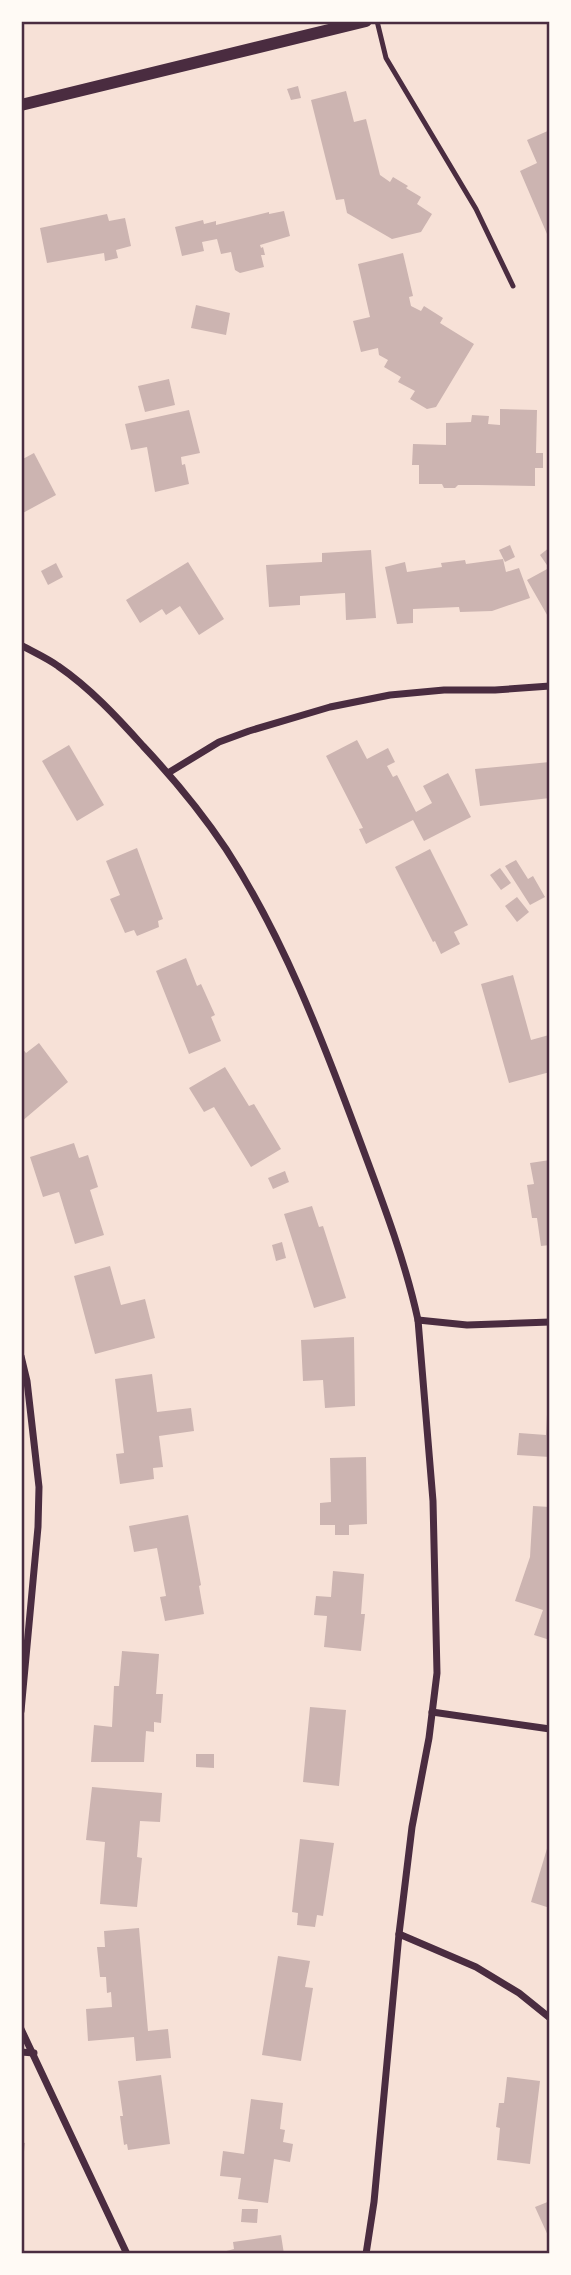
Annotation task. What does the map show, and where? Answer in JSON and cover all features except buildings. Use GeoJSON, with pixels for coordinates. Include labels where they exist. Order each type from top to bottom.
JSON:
{"type":"FeatureCollection","features":[{"type":"Feature","properties":{"kind":"street"},"geometry":{"type":"LineString","coordinates":[[21,105],[366,21]]}},
{"type":"Feature","properties":{"kind":"street"},"geometry":{"type":"LineString","coordinates":[[21,645],[58,666],[106,706],[168,773],[225,847],[245,880],[290,966],[325,1046],[401,1253],[418,1320],[433,1501],[437,1673],[429,1738],[412,1827],[399,1934],[374,2202],[366,2254]]}},
{"type":"Feature","properties":{"kind":"street"},"geometry":{"type":"LineString","coordinates":[[168,773],[219,742],[330,707],[390,695],[550,685]]}},
{"type":"Feature","properties":{"kind":"street"},"geometry":{"type":"LineString","coordinates":[[418,1320],[467,1325],[550,1322]]}},
{"type":"Feature","properties":{"kind":"street"},"geometry":{"type":"LineString","coordinates":[[21,1356],[27,1381],[39,1487],[38,1527],[21,1711]]}},
{"type":"Feature","properties":{"kind":"street"},"geometry":{"type":"LineString","coordinates":[[432,1712],[550,1729]]}},
{"type":"Feature","properties":{"kind":"street"},"geometry":{"type":"LineString","coordinates":[[399,1934],[476,1967],[519,1993],[550,2018]]}},
{"type":"Feature","properties":{"kind":"street"},"geometry":{"type":"LineString","coordinates":[[21,2029],[127,2254]]}},
{"type":"Feature","properties":{"kind":"street"},"geometry":{"type":"LineString","coordinates":[[21,2052],[34,2053]]}},
{"type":"Feature","properties":{"kind":"lane"},"geometry":{"type":"LineString","coordinates":[[377,21],[386,58],[476,209],[513,285]]}}]}
